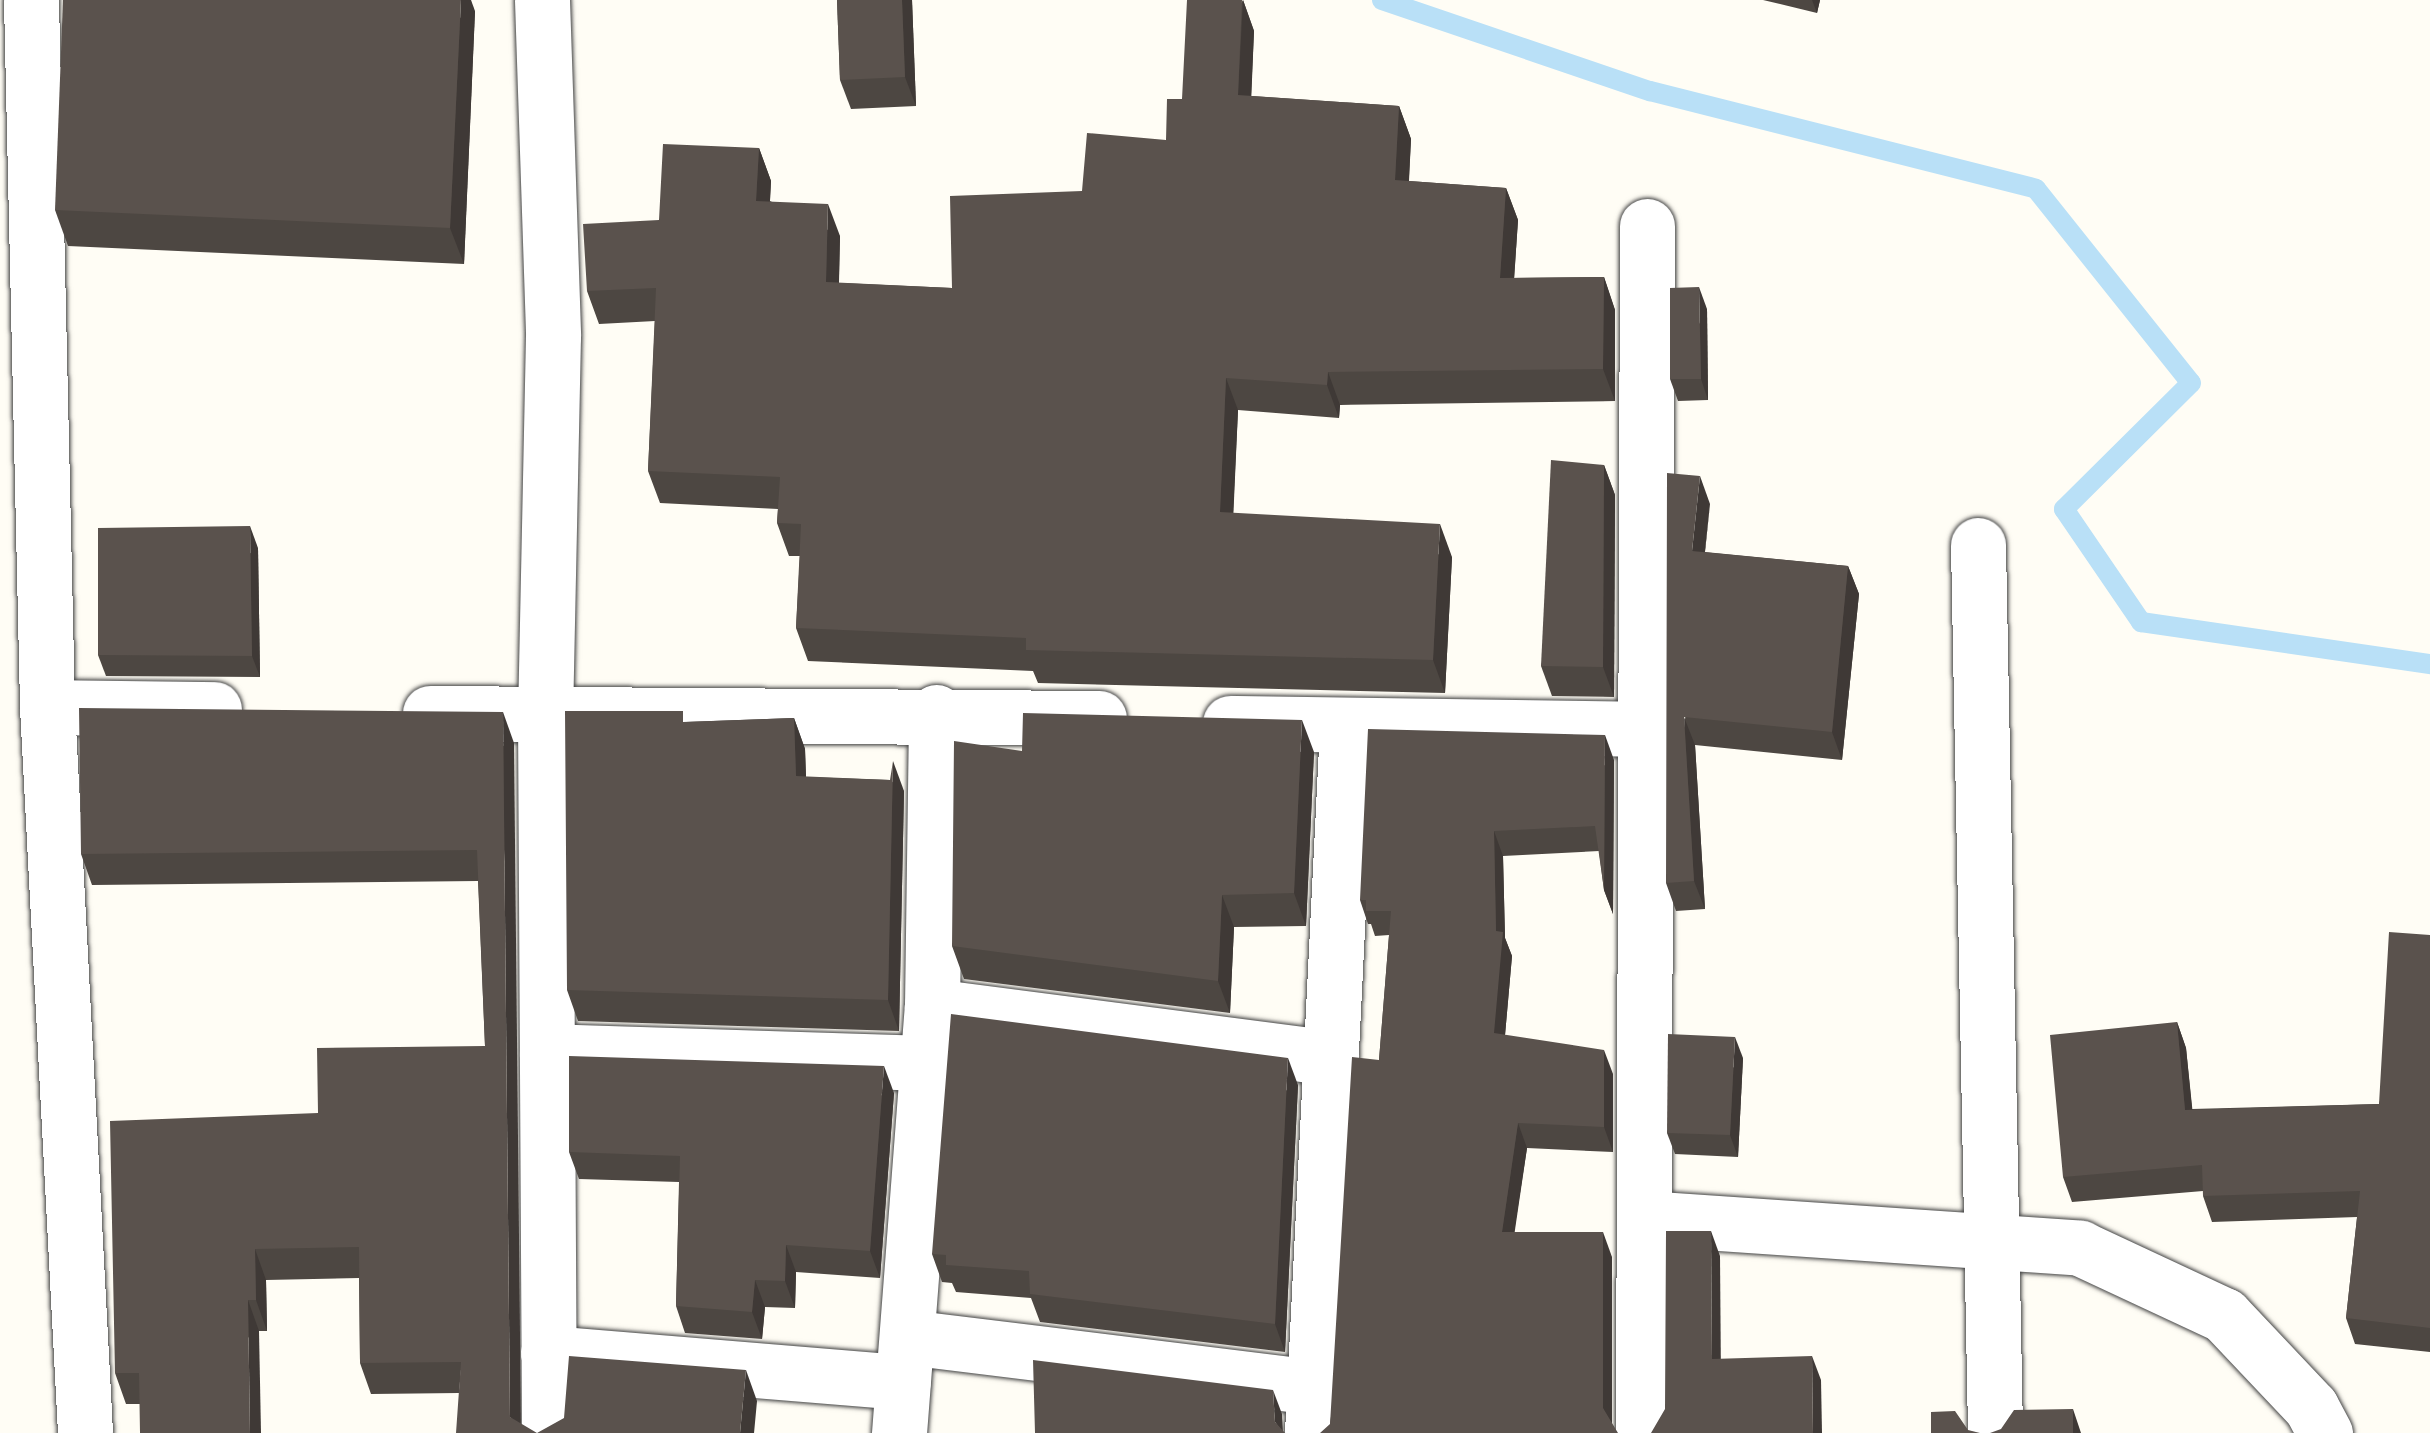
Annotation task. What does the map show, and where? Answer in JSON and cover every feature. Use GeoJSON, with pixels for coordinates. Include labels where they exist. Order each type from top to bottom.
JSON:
{"type":"FeatureCollection","features":[{"type":"Feature","properties":{"kind":"street"},"geometry":{"type":"LineString","coordinates":[[31,0],[48,707],[86,1433]]}},
{"type":"Feature","properties":{"kind":"street"},"geometry":{"type":"LineString","coordinates":[[542,0],[553,336],[545,714],[549,1433]]}},
{"type":"Feature","properties":{"kind":"street"},"geometry":{"type":"LineString","coordinates":[[1643,1433],[1647,226]]}},
{"type":"Feature","properties":{"kind":"street"},"geometry":{"type":"LineString","coordinates":[[1978,544],[1995,1433]]}},
{"type":"Feature","properties":{"kind":"street"},"geometry":{"type":"LineString","coordinates":[[48,707],[266,710]]}},
{"type":"Feature","properties":{"kind":"street"},"geometry":{"type":"LineString","coordinates":[[386,712],[936,712],[1347,727],[1644,729]]}},
{"type":"Feature","properties":{"kind":"street"},"geometry":{"type":"LineString","coordinates":[[903,1384],[924,1063],[932,1006],[936,712]]}},
{"type":"Feature","properties":{"kind":"street"},"geometry":{"type":"LineString","coordinates":[[548,1352],[903,1384],[1313,1410],[1347,727]]}},
{"type":"Feature","properties":{"kind":"street"},"geometry":{"type":"LineString","coordinates":[[932,1006],[1330,1058]]}},
{"type":"Feature","properties":{"kind":"street"},"geometry":{"type":"LineString","coordinates":[[546,1052],[924,1063]]}},
{"type":"Feature","properties":{"kind":"street"},"geometry":{"type":"LineString","coordinates":[[1645,1218],[1992,1238],[2080,1248],[2224,1315],[2311,1408],[2325,1433]]}},
{"type":"Feature","properties":{"kind":"building"},"geometry":{"type":"Polygon","coordinates":[[[63,0],[461,0],[450,228],[55,210],[63,0]]]}},
{"type":"Feature","properties":{"kind":"building"},"geometry":{"type":"Polygon","coordinates":[[[837,0],[902,0],[905,77],[840,80],[837,0]]]}},
{"type":"Feature","properties":{"kind":"building"},"geometry":{"type":"Polygon","coordinates":[[[1187,0],[1242,0],[1238,95],[1399,106],[1395,180],[1506,188],[1500,278],[1604,277],[1603,369],[1328,372],[1327,385],[1226,378],[1220,512],[1440,524],[1433,660],[1026,650],[1026,638],[796,628],[801,524],[777,523],[780,477],[648,471],[656,288],[587,291],[583,224],[659,220],[663,144],[759,148],[756,201],[828,204],[826,282],[952,288],[950,196],[1082,191],[1087,133],[1166,140],[1167,99],[1182,99],[1187,0]]]}},
{"type":"Feature","properties":{"kind":"building"},"geometry":{"type":"Polygon","coordinates":[[[1699,287],[1701,379],[1670,379],[1670,288],[1699,287]]]}},
{"type":"Feature","properties":{"kind":"building"},"geometry":{"type":"Polygon","coordinates":[[[1551,460],[1604,465],[1603,667],[1541,666],[1551,460]]]}},
{"type":"Feature","properties":{"kind":"building"},"geometry":{"type":"Polygon","coordinates":[[[1667,473],[1700,476],[1692,551],[1848,566],[1832,732],[1684,717],[1694,881],[1666,883],[1667,473]]]}},
{"type":"Feature","properties":{"kind":"building"},"geometry":{"type":"Polygon","coordinates":[[[250,526],[252,656],[98,655],[98,528],[250,526]]]}},
{"type":"Feature","properties":{"kind":"building"},"geometry":{"type":"Polygon","coordinates":[[[79,708],[503,712],[510,1417],[537,1433],[456,1433],[461,1362],[360,1363],[359,1247],[255,1249],[256,1300],[248,1300],[250,1433],[140,1433],[139,1373],[115,1373],[110,1121],[318,1113],[317,1048],[485,1046],[477,850],[81,854],[79,708]]]}},
{"type":"Feature","properties":{"kind":"building"},"geometry":{"type":"Polygon","coordinates":[[[565,711],[683,711],[683,722],[794,718],[796,776],[890,780],[893,761],[888,1000],[567,990],[565,711]]]}},
{"type":"Feature","properties":{"kind":"building"},"geometry":{"type":"Polygon","coordinates":[[[1023,713],[1302,720],[1294,893],[1222,895],[1218,981],[952,946],[954,741],[1022,751],[1023,713]]]}},
{"type":"Feature","properties":{"kind":"building"},"geometry":{"type":"Polygon","coordinates":[[[1368,729],[1605,735],[1604,890],[1595,826],[1494,831],[1496,931],[1503,932],[1494,1033],[1604,1050],[1604,1127],[1518,1123],[1502,1232],[1603,1232],[1603,1408],[1618,1433],[1320,1433],[1330,1424],[1352,1057],[1379,1060],[1391,911],[1366,911],[1366,900],[1360,900],[1368,729]]]}},
{"type":"Feature","properties":{"kind":"building"},"geometry":{"type":"Polygon","coordinates":[[[2389,932],[2430,935],[2430,1328],[2346,1318],[2360,1191],[2203,1196],[2202,1165],[2063,1177],[2050,1035],[2177,1022],[2185,1110],[2379,1104],[2389,932]]]}},
{"type":"Feature","properties":{"kind":"building"},"geometry":{"type":"Polygon","coordinates":[[[951,1014],[1288,1058],[1275,1324],[1030,1294],[1029,1271],[946,1265],[946,1255],[932,1254],[951,1014]]]}},
{"type":"Feature","properties":{"kind":"building"},"geometry":{"type":"Polygon","coordinates":[[[1668,1034],[1735,1037],[1730,1135],[1667,1133],[1668,1034]]]}},
{"type":"Feature","properties":{"kind":"building"},"geometry":{"type":"Polygon","coordinates":[[[569,1056],[884,1066],[870,1251],[786,1245],[785,1281],[755,1280],[752,1312],[676,1306],[680,1156],[569,1152],[569,1056]]]}},
{"type":"Feature","properties":{"kind":"building"},"geometry":{"type":"Polygon","coordinates":[[[1666,1231],[1711,1231],[1712,1359],[1812,1356],[1813,1433],[1651,1433],[1665,1409],[1666,1231]]]}},
{"type":"Feature","properties":{"kind":"building"},"geometry":{"type":"Polygon","coordinates":[[[569,1356],[746,1370],[740,1433],[537,1433],[564,1418],[569,1356]]]}},
{"type":"Feature","properties":{"kind":"building"},"geometry":{"type":"Polygon","coordinates":[[[1033,1360],[1273,1390],[1275,1422],[1285,1433],[1035,1433],[1033,1360]]]}},
{"type":"Feature","properties":{"kind":"building"},"geometry":{"type":"Polygon","coordinates":[[[2073,1409],[2073,1433],[1990,1433],[2001,1429],[2014,1410],[2073,1409]]]}},
{"type":"Feature","properties":{"kind":"building"},"geometry":{"type":"Polygon","coordinates":[[[1955,1411],[1968,1430],[1980,1433],[1931,1433],[1931,1412],[1955,1411]]]}},
{"type":"Feature","properties":{"kind":"waterway"},"geometry":{"type":"LineString","coordinates":[[1382,0],[1650,91],[2036,189],[2191,383],[2064,509],[2141,622],[2430,664]]}}]}
